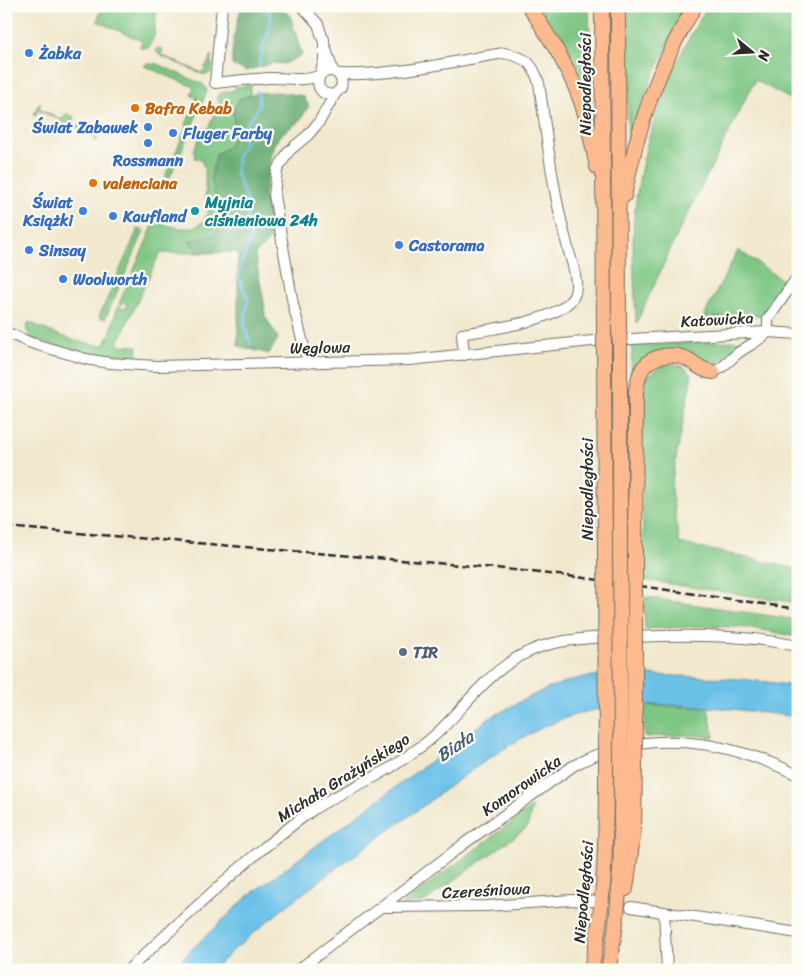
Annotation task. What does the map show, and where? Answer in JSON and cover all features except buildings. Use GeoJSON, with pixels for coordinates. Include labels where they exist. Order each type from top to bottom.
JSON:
{"type":"FeatureCollection","features":[{"type":"Feature","properties":{"kind":"highway"},"geometry":{"type":"LineString","coordinates":[[529,6],[558,54],[584,112],[603,192]]}},
{"type":"Feature","properties":{"kind":"highway","name":"Niepodległości"},"geometry":{"type":"LineString","coordinates":[[591,970],[600,923],[603,892],[606,765],[602,6]]}},
{"type":"Feature","properties":{"kind":"highway","name":"Niepodległości"},"geometry":{"type":"LineString","coordinates":[[608,970],[613,946],[628,765],[620,548],[618,6]]}},
{"type":"Feature","properties":{"kind":"highway"},"geometry":{"type":"LineString","coordinates":[[618,226],[631,161],[649,97],[666,59],[695,6]]}},
{"type":"Feature","properties":{"kind":"highway"},"geometry":{"type":"LineString","coordinates":[[628,765],[635,547],[636,390],[638,378],[644,367],[654,359],[666,356],[678,356],[703,370],[713,372]]}},
{"type":"Feature","properties":{"kind":"street"},"geometry":{"type":"LineString","coordinates":[[222,6],[214,83],[272,78],[302,79],[320,75],[327,71],[336,73],[382,74]]}},
{"type":"Feature","properties":{"kind":"street"},"geometry":{"type":"LineString","coordinates":[[302,6],[318,24],[336,73],[342,80],[338,91],[319,122],[308,135],[289,151],[277,170],[274,195],[293,304],[308,363]]}},
{"type":"Feature","properties":{"kind":"street"},"geometry":{"type":"LineString","coordinates":[[319,122],[323,105],[318,85],[324,60],[324,40]]}},
{"type":"Feature","properties":{"kind":"street"},"geometry":{"type":"LineString","coordinates":[[287,79],[330,95],[349,84],[382,74],[504,53],[520,57],[534,68],[539,83],[563,231],[576,278],[574,295],[562,308],[534,321],[462,334],[464,355]]}},
{"type":"Feature","properties":{"kind":"street"},"geometry":{"type":"LineString","coordinates":[[713,372],[722,369],[736,355],[758,342],[768,332],[768,319],[798,276]]}},
{"type":"Feature","properties":{"kind":"street","name":"Węglowa"},"geometry":{"type":"LineString","coordinates":[[6,332],[67,355],[110,363],[156,366],[410,360],[568,343],[638,338]]}},
{"type":"Feature","properties":{"kind":"street","name":"Katowicka"},"geometry":{"type":"LineString","coordinates":[[638,338],[768,332],[798,334]]}},
{"type":"Feature","properties":{"kind":"street","name":"Michała Grażyńskiego"},"geometry":{"type":"LineString","coordinates":[[128,970],[278,835],[317,808],[380,774],[418,749],[439,731],[493,675],[515,659],[541,646],[568,639],[586,638],[723,636],[752,638],[798,646]]}},
{"type":"Feature","properties":{"kind":"street","name":"Komorowicka"},"geometry":{"type":"LineString","coordinates":[[301,969],[465,843],[573,766],[592,756],[613,748],[643,743],[707,744],[766,760],[798,776]]}},
{"type":"Feature","properties":{"kind":"street","name":"Czereśniowa"},"geometry":{"type":"LineString","coordinates":[[381,907],[443,908],[571,900],[592,901]]}},
{"type":"Feature","properties":{"kind":"street"},"geometry":{"type":"LineString","coordinates":[[631,907],[798,933]]}},
{"type":"Feature","properties":{"kind":"street"},"geometry":{"type":"LineString","coordinates":[[664,913],[667,970]]}},
{"type":"Feature","properties":{"kind":"green space"},"geometry":{"type":"Polygon","coordinates":[[[103,6],[157,6],[154,36],[149,47],[140,47],[142,41],[97,21],[103,6]]]}},
{"type":"Feature","properties":{"kind":"green space"},"geometry":{"type":"Polygon","coordinates":[[[242,6],[274,6],[290,15],[302,55],[285,64],[273,63],[246,71],[232,65],[234,36],[242,6]]]}},
{"type":"Feature","properties":{"kind":"green space"},"geometry":{"type":"Polygon","coordinates":[[[538,6],[589,6],[592,120],[576,73],[560,40],[538,6]]]}},
{"type":"Feature","properties":{"kind":"green space"},"geometry":{"type":"Polygon","coordinates":[[[628,6],[687,6],[650,82],[634,126],[628,153],[628,6]]]}},
{"type":"Feature","properties":{"kind":"green space"},"geometry":{"type":"Polygon","coordinates":[[[708,6],[798,6],[798,103],[755,80],[677,235],[636,324],[633,236],[640,176],[647,146],[666,87],[708,6]]]}},
{"type":"Feature","properties":{"kind":"green space"},"geometry":{"type":"Polygon","coordinates":[[[158,48],[163,49],[161,55],[202,73],[212,55],[211,65],[213,65],[211,72],[207,75],[202,74],[159,55],[156,51],[158,48]]]}},
{"type":"Feature","properties":{"kind":"green space"},"geometry":{"type":"Polygon","coordinates":[[[147,63],[154,65],[155,63],[202,84],[207,91],[169,179],[166,177],[166,174],[197,98],[191,95],[194,87],[144,66],[147,63]]]}},
{"type":"Feature","properties":{"kind":"green space"},"geometry":{"type":"Polygon","coordinates":[[[251,85],[250,95],[239,99],[233,111],[235,130],[230,145],[216,155],[219,208],[222,224],[215,235],[190,242],[198,253],[160,253],[117,345],[138,346],[137,356],[134,360],[78,353],[31,338],[26,329],[29,322],[66,338],[104,345],[110,334],[118,306],[125,309],[127,304],[123,302],[122,305],[119,304],[157,217],[160,218],[161,224],[180,228],[192,228],[202,222],[207,216],[209,212],[206,209],[205,169],[200,158],[195,158],[194,150],[204,128],[208,129],[220,101],[217,99],[220,93],[235,90],[235,87],[251,85]]]}},
{"type":"Feature","properties":{"kind":"green space"},"geometry":{"type":"Polygon","coordinates":[[[277,92],[303,96],[309,106],[299,122],[284,132],[274,144],[264,195],[269,213],[270,240],[255,255],[265,316],[278,338],[269,354],[238,346],[238,252],[198,253],[189,241],[215,235],[222,224],[211,178],[216,155],[230,145],[235,130],[233,112],[239,99],[257,93],[277,92]]]}},
{"type":"Feature","properties":{"kind":"green space"},"geometry":{"type":"Polygon","coordinates":[[[39,103],[41,103],[39,109],[63,120],[66,114],[74,117],[72,123],[97,135],[100,129],[101,131],[96,141],[94,142],[96,136],[71,125],[68,131],[60,127],[63,121],[38,110],[35,116],[34,114],[39,103]]]}},
{"type":"Feature","properties":{"kind":"green space"},"geometry":{"type":"Polygon","coordinates":[[[138,229],[144,231],[105,319],[99,317],[138,229]]]}},
{"type":"Feature","properties":{"kind":"green space"},"geometry":{"type":"Polygon","coordinates":[[[738,250],[787,283],[765,315],[703,318],[738,250]]]}},
{"type":"Feature","properties":{"kind":"green space"},"geometry":{"type":"Polygon","coordinates":[[[750,340],[717,363],[710,363],[691,353],[678,351],[639,365],[631,376],[632,346],[750,340]]]}},
{"type":"Feature","properties":{"kind":"green space"},"geometry":{"type":"Polygon","coordinates":[[[674,364],[684,367],[692,374],[671,485],[679,543],[798,569],[798,603],[643,580],[642,393],[647,376],[664,365],[674,364]]]}},
{"type":"Feature","properties":{"kind":"green space"},"geometry":{"type":"Polygon","coordinates":[[[644,597],[798,620],[798,637],[752,628],[708,626],[645,629],[644,597]]]}},
{"type":"Feature","properties":{"kind":"green space"},"geometry":{"type":"Polygon","coordinates":[[[645,705],[708,708],[714,737],[691,735],[644,737],[645,705]]]}},
{"type":"Feature","properties":{"kind":"green space"},"geometry":{"type":"Polygon","coordinates":[[[532,807],[528,827],[424,902],[401,905],[532,807]]]}},
{"type":"Feature","properties":{"kind":"water","name":"Biała"},"geometry":{"type":"Polygon","coordinates":[[[600,675],[742,679],[798,687],[798,717],[696,706],[643,705],[594,710],[545,726],[498,752],[335,869],[284,908],[212,970],[170,970],[247,897],[485,721],[537,693],[564,682],[600,675]]]}},
{"type":"Feature","properties":{"kind":"waterway"},"geometry":{"type":"LineString","coordinates":[[259,65],[263,46],[269,32],[270,6]]}},
{"type":"Feature","properties":{"kind":"waterway"},"geometry":{"type":"LineString","coordinates":[[251,344],[244,325],[248,300],[239,277],[240,267],[251,233],[247,218],[248,204],[236,172],[237,157],[245,143],[244,130],[258,106],[257,91]]}},
{"type":"Feature","properties":{"kind":"railway"},"geometry":{"type":"LineString","coordinates":[[6,527],[496,568],[585,578],[798,609]]}},
{"type":"Feature","properties":{"kind":"place","name":"Żabka"},"geometry":{"type":"Point","coordinates":[29,53]}},
{"type":"Feature","properties":{"kind":"place","name":"Bafra Kebab"},"geometry":{"type":"Point","coordinates":[135,108]}},
{"type":"Feature","properties":{"kind":"place","name":"Świat Zabawek"},"geometry":{"type":"Point","coordinates":[148,127]}},
{"type":"Feature","properties":{"kind":"place","name":"Fluger Farby"},"geometry":{"type":"Point","coordinates":[173,133]}},
{"type":"Feature","properties":{"kind":"place","name":"Rossmann"},"geometry":{"type":"Point","coordinates":[148,143]}},
{"type":"Feature","properties":{"kind":"place","name":"valenciana"},"geometry":{"type":"Point","coordinates":[93,183]}},
{"type":"Feature","properties":{"kind":"place","name":"Świat Książki"},"geometry":{"type":"Point","coordinates":[83,211]}},
{"type":"Feature","properties":{"kind":"place","name":"Myjnia ciśnieniowa 24h"},"geometry":{"type":"Point","coordinates":[195,211]}},
{"type":"Feature","properties":{"kind":"place","name":"Kaufland"},"geometry":{"type":"Point","coordinates":[113,216]}},
{"type":"Feature","properties":{"kind":"place","name":"Castorama"},"geometry":{"type":"Point","coordinates":[399,245]}},
{"type":"Feature","properties":{"kind":"place","name":"Sinsay"},"geometry":{"type":"Point","coordinates":[29,250]}},
{"type":"Feature","properties":{"kind":"place","name":"Woolworth"},"geometry":{"type":"Point","coordinates":[63,279]}},
{"type":"Feature","properties":{"kind":"place","name":"TIR"},"geometry":{"type":"Point","coordinates":[403,652]}}]}
